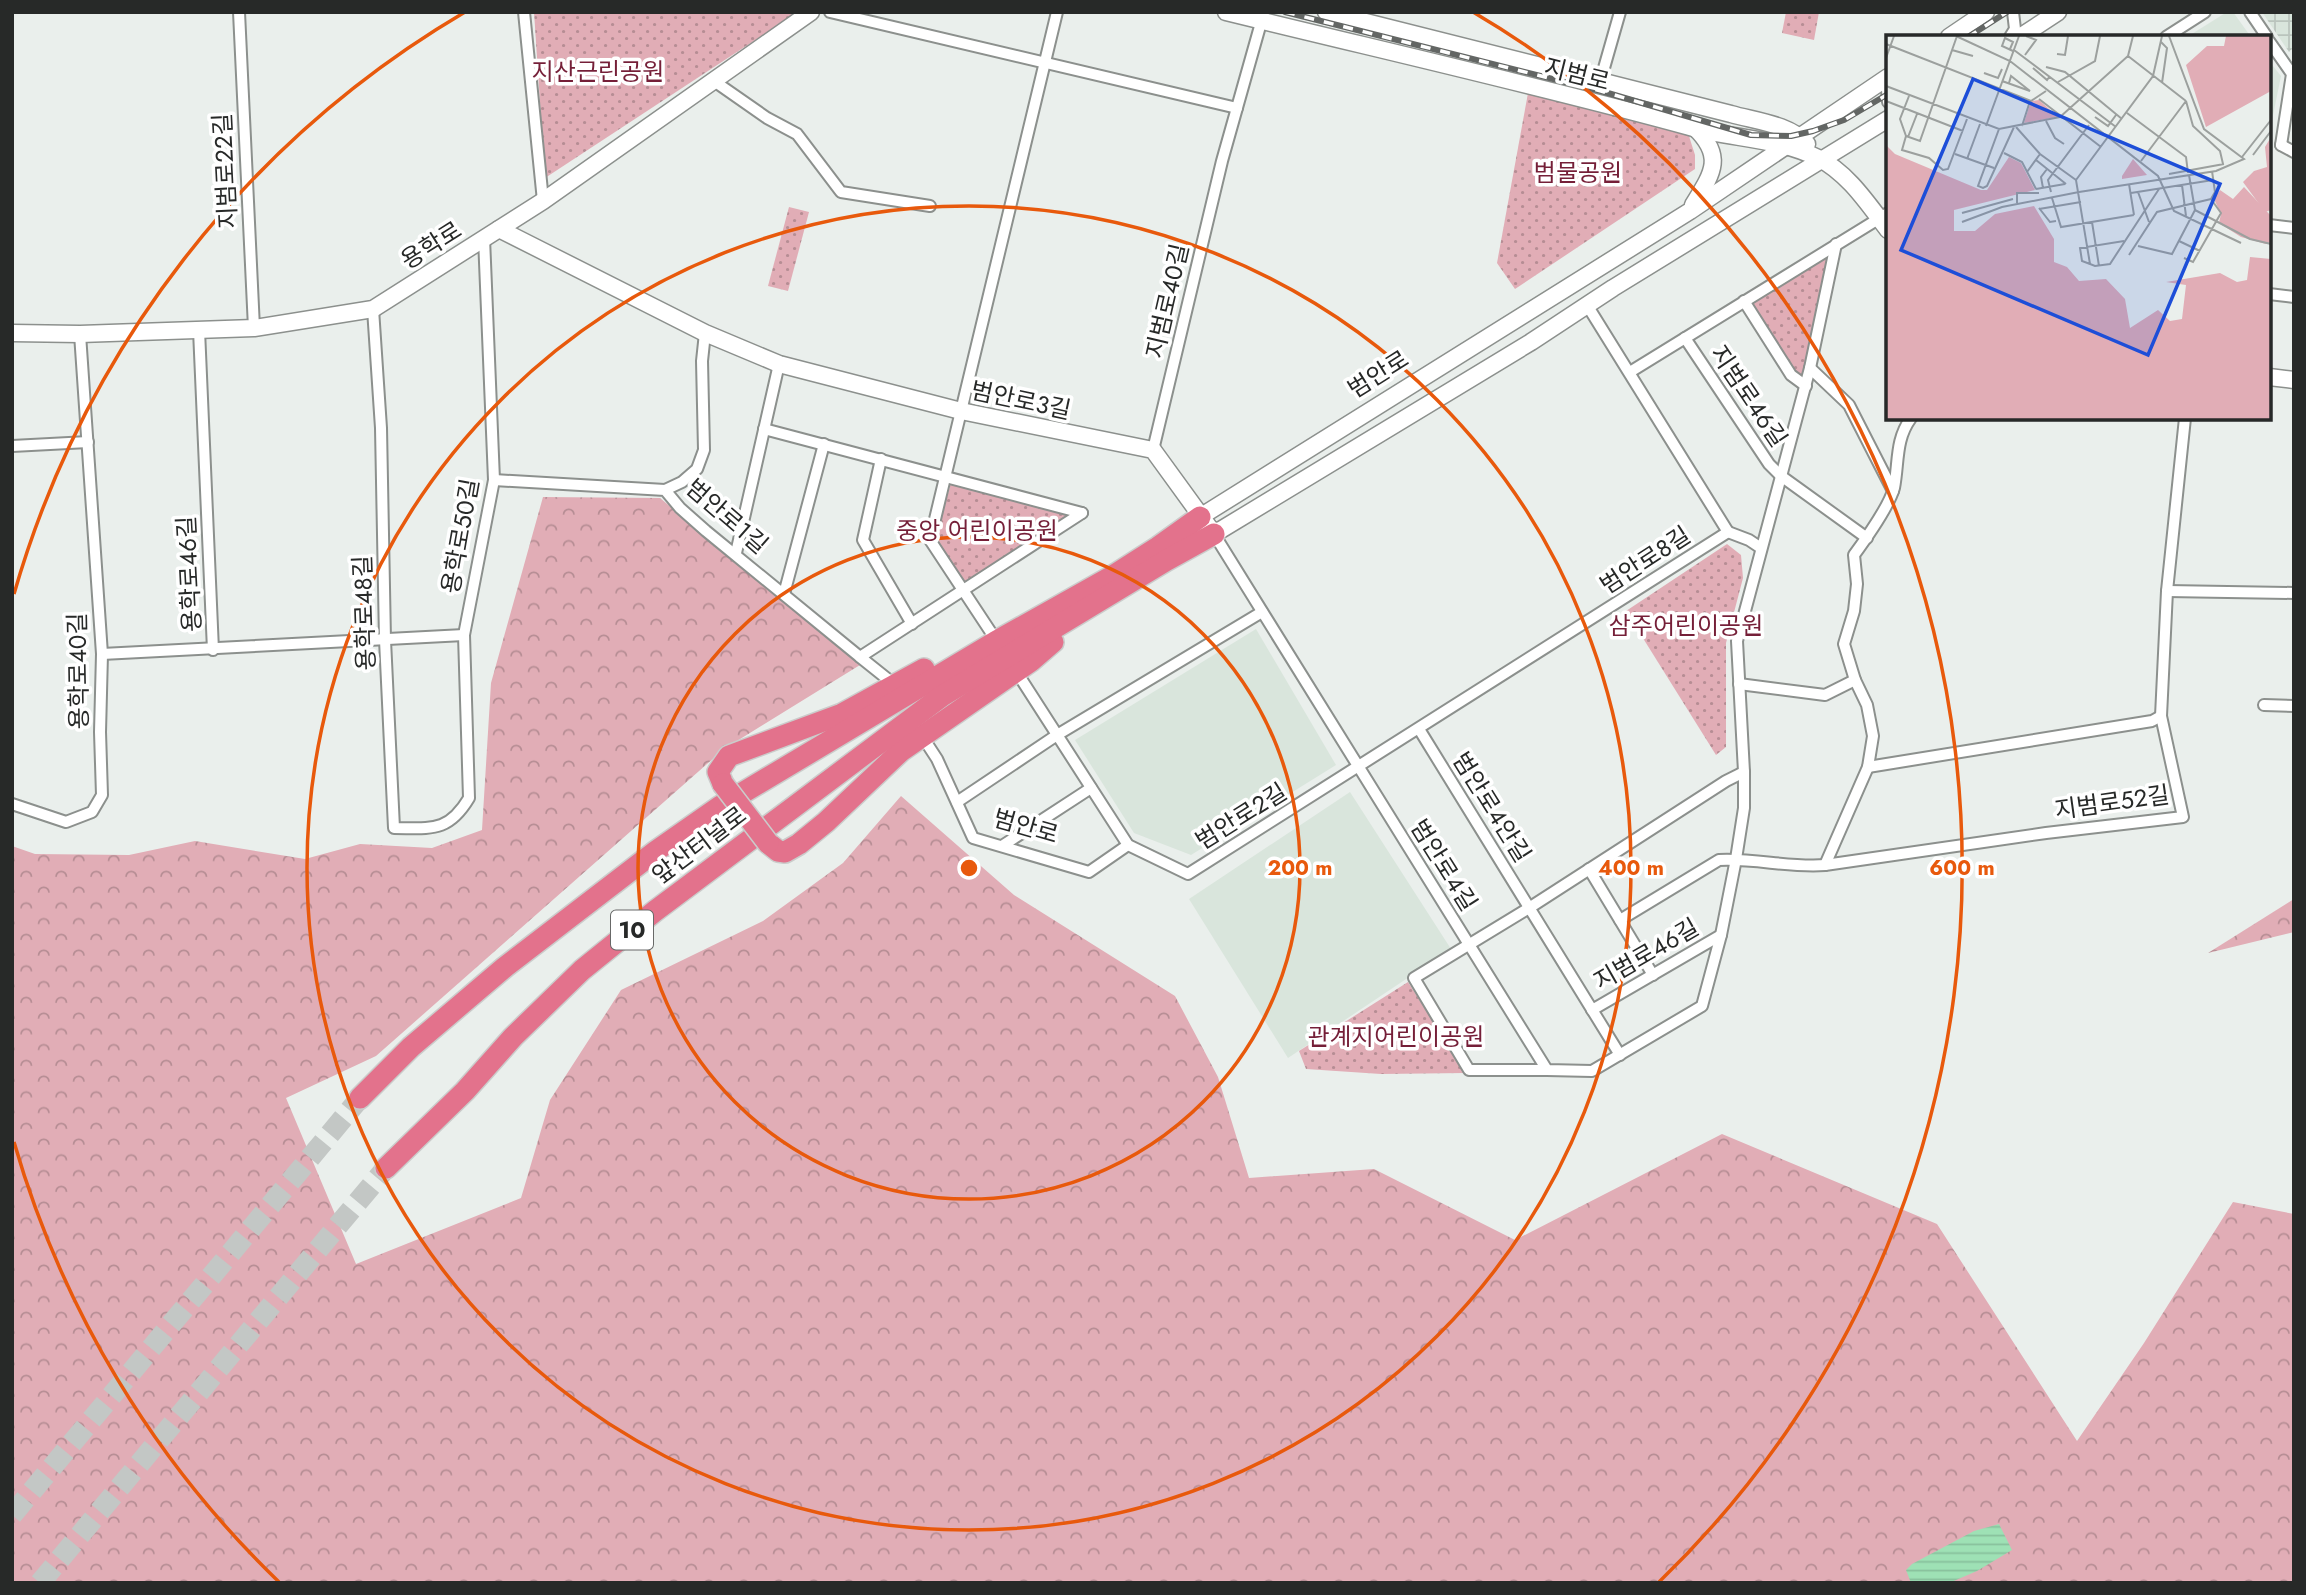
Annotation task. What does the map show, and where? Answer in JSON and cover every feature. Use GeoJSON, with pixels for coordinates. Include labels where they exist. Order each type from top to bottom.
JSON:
{"type":"FeatureCollection","features":[{"type":"Feature","properties":{"kind":"highway","name":"범안로"},"geometry":{"type":"LineString","coordinates":[[890,706],[1111,576],[1200,517]]}},
{"type":"Feature","properties":{"kind":"highway","name":"10"},"geometry":{"type":"LineString","coordinates":[[1101,600],[1214,534]]}},
{"type":"Feature","properties":{"kind":"highway"},"geometry":{"type":"LineString","coordinates":[[1101,600],[1016,671],[901,751],[826,822],[785,852],[778,851],[768,843],[723,784],[718,772],[729,756],[842,714],[992,634],[1111,576]]}},
{"type":"Feature","properties":{"kind":"highway","name":"앞산터널로"},"geometry":{"type":"LineString","coordinates":[[386,1168],[582,970],[655,911],[942,696],[1101,600]]}},
{"type":"Feature","properties":{"kind":"highway","name":"앞산터널로"},"geometry":{"type":"LineString","coordinates":[[360,1098],[411,1047],[505,967],[626,872],[719,807],[890,706]]}},
{"type":"Feature","properties":{"kind":"main road","name":"용학로"},"geometry":{"type":"LineString","coordinates":[[12,333],[80,334],[254,328],[373,309],[543,201],[811,12]]}},
{"type":"Feature","properties":{"kind":"main road","name":"지범로"},"geometry":{"type":"LineString","coordinates":[[1226,12],[1263,17],[1695,128],[1794,141]]}},
{"type":"Feature","properties":{"kind":"main road"},"geometry":{"type":"LineString","coordinates":[[1326,12],[1789,130],[1794,141],[1845,177],[1885,220]]}},
{"type":"Feature","properties":{"kind":"main road"},"geometry":{"type":"LineString","coordinates":[[1952,35],[1986,12]]}},
{"type":"Feature","properties":{"kind":"main road"},"geometry":{"type":"LineString","coordinates":[[2025,35],[2059,12]]}},
{"type":"Feature","properties":{"kind":"main road","name":"범안로"},"geometry":{"type":"LineString","coordinates":[[1200,517],[1690,211],[1886,78]]}},
{"type":"Feature","properties":{"kind":"main road"},"geometry":{"type":"LineString","coordinates":[[1820,159],[1886,120]]}},
{"type":"Feature","properties":{"kind":"main road"},"geometry":{"type":"LineString","coordinates":[[1690,211],[1711,175],[1713,159],[1709,142],[1695,128]]}},
{"type":"Feature","properties":{"kind":"main road","name":"10"},"geometry":{"type":"LineString","coordinates":[[1214,534],[1461,384],[1820,159]]}},
{"type":"Feature","properties":{"kind":"main road","name":"범안로3길"},"geometry":{"type":"LineString","coordinates":[[499,229],[705,333],[779,364],[961,411],[1153,450]]}},
{"type":"Feature","properties":{"kind":"main road"},"geometry":{"type":"LineString","coordinates":[[2271,377],[2294,380]]}},
{"type":"Feature","properties":{"kind":"main road"},"geometry":{"type":"LineString","coordinates":[[1153,450],[1214,534]]}},
{"type":"Feature","properties":{"kind":"street","name":"지범로22길"},"geometry":{"type":"LineString","coordinates":[[239,12],[254,328]]}},
{"type":"Feature","properties":{"kind":"street"},"geometry":{"type":"LineString","coordinates":[[524,12],[543,201]]}},
{"type":"Feature","properties":{"kind":"street"},"geometry":{"type":"LineString","coordinates":[[830,12],[1236,112],[1263,17]]}},
{"type":"Feature","properties":{"kind":"street"},"geometry":{"type":"LineString","coordinates":[[992,634],[930,540],[1057,12]]}},
{"type":"Feature","properties":{"kind":"street"},"geometry":{"type":"LineString","coordinates":[[1600,82],[1620,12]]}},
{"type":"Feature","properties":{"kind":"street"},"geometry":{"type":"LineString","coordinates":[[2011,35],[2015,29],[2013,12]]}},
{"type":"Feature","properties":{"kind":"street"},"geometry":{"type":"LineString","coordinates":[[2169,35],[2205,12]]}},
{"type":"Feature","properties":{"kind":"street"},"geometry":{"type":"LineString","coordinates":[[2250,12],[2265,35]]}},
{"type":"Feature","properties":{"kind":"street"},"geometry":{"type":"LineString","coordinates":[[2271,43],[2292,74],[2281,145]]}},
{"type":"Feature","properties":{"kind":"street"},"geometry":{"type":"LineString","coordinates":[[715,81],[767,118],[797,134],[841,192],[930,206]]}},
{"type":"Feature","properties":{"kind":"street","name":"지범로40길"},"geometry":{"type":"LineString","coordinates":[[1153,450],[1236,112]]}},
{"type":"Feature","properties":{"kind":"street"},"geometry":{"type":"LineString","coordinates":[[2271,151],[2281,145]]}},
{"type":"Feature","properties":{"kind":"street"},"geometry":{"type":"LineString","coordinates":[[2281,145],[2294,152]]}},
{"type":"Feature","properties":{"kind":"street","name":"지범로46길"},"geometry":{"type":"LineString","coordinates":[[1629,372],[1836,244],[1885,220]]}},
{"type":"Feature","properties":{"kind":"street"},"geometry":{"type":"LineString","coordinates":[[2271,225],[2294,228]]}},
{"type":"Feature","properties":{"kind":"street","name":"용학로50길"},"geometry":{"type":"LineString","coordinates":[[469,798],[464,635],[494,480],[484,238]]}},
{"type":"Feature","properties":{"kind":"street","name":"지범로46길"},"geometry":{"type":"LineString","coordinates":[[1620,1055],[1702,1006],[1721,935],[1744,808],[1737,641],[1806,386],[1836,244]]}},
{"type":"Feature","properties":{"kind":"street"},"geometry":{"type":"LineString","coordinates":[[2271,295],[2294,297]]}},
{"type":"Feature","properties":{"kind":"street","name":"지범로46길"},"geometry":{"type":"LineString","coordinates":[[1744,301],[1791,375],[1806,386]]}},
{"type":"Feature","properties":{"kind":"street","name":"범안로8길"},"geometry":{"type":"LineString","coordinates":[[1358,768],[1728,532],[1587,305]]}},
{"type":"Feature","properties":{"kind":"street","name":"용학로48길"},"geometry":{"type":"LineString","coordinates":[[373,309],[380,428],[385,640],[394,828],[448,824],[460,813],[469,798]]}},
{"type":"Feature","properties":{"kind":"street","name":"용학로46길"},"geometry":{"type":"LineString","coordinates":[[199,330],[213,650],[464,635]]}},
{"type":"Feature","properties":{"kind":"street"},"geometry":{"type":"LineString","coordinates":[[665,490],[682,482],[697,469],[704,450],[702,361],[705,333]]}},
{"type":"Feature","properties":{"kind":"street","name":"용학로40길"},"geometry":{"type":"LineString","coordinates":[[12,804],[66,822],[92,812],[102,795],[102,654],[80,334]]}},
{"type":"Feature","properties":{"kind":"street","name":"지범로46길"},"geometry":{"type":"LineString","coordinates":[[1685,338],[1769,464],[1781,476],[1867,538]]}},
{"type":"Feature","properties":{"kind":"street"},"geometry":{"type":"LineString","coordinates":[[736,553],[779,364]]}},
{"type":"Feature","properties":{"kind":"street"},"geometry":{"type":"LineString","coordinates":[[1810,368],[1849,405],[1893,491]]}},
{"type":"Feature","properties":{"kind":"street"},"geometry":{"type":"LineString","coordinates":[[1825,865],[1868,767],[1873,736],[1867,705],[1855,680],[1844,644],[1854,611],[1857,584],[1854,555],[1867,538],[1893,491],[1902,431],[1910,420]]}},
{"type":"Feature","properties":{"kind":"street","name":"지범로52길"},"geometry":{"type":"LineString","coordinates":[[1736,859],[1808,867],[2046,833],[2183,817],[2161,716],[2168,591],[2185,420]]}},
{"type":"Feature","properties":{"kind":"street"},"geometry":{"type":"LineString","coordinates":[[764,429],[1082,513],[860,657]]}},
{"type":"Feature","properties":{"kind":"street"},"geometry":{"type":"LineString","coordinates":[[12,446],[88,442]]}},
{"type":"Feature","properties":{"kind":"street"},"geometry":{"type":"LineString","coordinates":[[784,594],[824,444]]}},
{"type":"Feature","properties":{"kind":"street"},"geometry":{"type":"LineString","coordinates":[[881,459],[863,540],[912,624]]}},
{"type":"Feature","properties":{"kind":"street","name":"범안로1길"},"geometry":{"type":"LineString","coordinates":[[494,480],[665,490],[680,508],[895,685]]}},
{"type":"Feature","properties":{"kind":"street"},"geometry":{"type":"LineString","coordinates":[[1728,532],[1761,548]]}},
{"type":"Feature","properties":{"kind":"street","name":"범안로4길"},"geometry":{"type":"LineString","coordinates":[[1214,534],[1547,1070]]}},
{"type":"Feature","properties":{"kind":"street"},"geometry":{"type":"LineString","coordinates":[[2168,591],[2294,593]]}},
{"type":"Feature","properties":{"kind":"street"},"geometry":{"type":"LineString","coordinates":[[957,802],[1057,735],[1262,612]]}},
{"type":"Feature","properties":{"kind":"street"},"geometry":{"type":"LineString","coordinates":[[102,654],[213,650]]}},
{"type":"Feature","properties":{"kind":"street"},"geometry":{"type":"LineString","coordinates":[[1016,671],[1128,845]]}},
{"type":"Feature","properties":{"kind":"street"},"geometry":{"type":"LineString","coordinates":[[1739,684],[1825,695],[1855,680]]}},
{"type":"Feature","properties":{"kind":"street"},"geometry":{"type":"LineString","coordinates":[[2264,705],[2294,706]]}},
{"type":"Feature","properties":{"kind":"street"},"geometry":{"type":"LineString","coordinates":[[1868,767],[2152,721],[2161,716]]}},
{"type":"Feature","properties":{"kind":"street","name":"범안로4안길"},"geometry":{"type":"LineString","coordinates":[[1419,729],[1620,1055]]}},
{"type":"Feature","properties":{"kind":"street","name":"범안로"},"geometry":{"type":"LineString","coordinates":[[922,736],[937,759],[973,838],[1089,872],[1128,845]]}},
{"type":"Feature","properties":{"kind":"street","name":"범안로2길"},"geometry":{"type":"LineString","coordinates":[[1128,845],[1188,874],[1358,768]]}},
{"type":"Feature","properties":{"kind":"street"},"geometry":{"type":"LineString","coordinates":[[1620,1055],[1592,1071],[1469,1070],[1414,978],[1744,772]]}},
{"type":"Feature","properties":{"kind":"street"},"geometry":{"type":"LineString","coordinates":[[1002,846],[1091,788]]}},
{"type":"Feature","properties":{"kind":"street","name":"지범로46길"},"geometry":{"type":"LineString","coordinates":[[1620,920],[1719,860],[1736,859]]}},
{"type":"Feature","properties":{"kind":"street"},"geometry":{"type":"LineString","coordinates":[[1589,869],[1653,975]]}},
{"type":"Feature","properties":{"kind":"street","name":"지범로46길"},"geometry":{"type":"LineString","coordinates":[[1592,1010],[1721,935]]}},
{"type":"Feature","properties":{"kind":"shaded area"},"geometry":{"type":"Polygon","coordinates":[[[2227,12],[2233,12],[2250,35],[2190,35],[2227,12]]]}},
{"type":"Feature","properties":{"kind":"shaded area"},"geometry":{"type":"Polygon","coordinates":[[[2262,12],[2294,12],[2294,47],[2289,52],[2262,12]]]}},
{"type":"Feature","properties":{"kind":"shaded area"},"geometry":{"type":"Polygon","coordinates":[[[2271,64],[2281,76],[2271,125],[2271,64]]]}},
{"type":"Feature","properties":{"kind":"shaded area"},"geometry":{"type":"Polygon","coordinates":[[[1256,629],[1336,765],[1191,855],[1134,833],[1075,740],[1256,629]]]}},
{"type":"Feature","properties":{"kind":"shaded area"},"geometry":{"type":"Polygon","coordinates":[[[1350,792],[1451,949],[1288,1058],[1189,899],[1350,792]]]}},
{"type":"Feature","properties":{"kind":"shaded area"},"geometry":{"type":"Polygon","coordinates":[[[1999,1524],[2012,1550],[1977,1571],[1949,1583],[1911,1583],[1906,1570],[1912,1564],[1974,1531],[1999,1524]]]}},
{"type":"Feature","properties":{"kind":"green space","name":"지산근린공원"},"geometry":{"type":"Polygon","coordinates":[[[534,12],[789,12],[795,14],[545,178],[534,12]]]}},
{"type":"Feature","properties":{"kind":"green space"},"geometry":{"type":"Polygon","coordinates":[[[1786,12],[1819,12],[1814,40],[1782,33],[1786,12]]]}},
{"type":"Feature","properties":{"kind":"green space","name":"범물공원"},"geometry":{"type":"Polygon","coordinates":[[[1528,93],[1688,133],[1695,155],[1695,169],[1515,289],[1497,263],[1528,93]]]}},
{"type":"Feature","properties":{"kind":"green space"},"geometry":{"type":"Polygon","coordinates":[[[789,207],[809,212],[788,291],[768,286],[789,207]]]}},
{"type":"Feature","properties":{"kind":"green space"},"geometry":{"type":"Polygon","coordinates":[[[1832,249],[1802,374],[1795,375],[1748,302],[1832,249]]]}},
{"type":"Feature","properties":{"kind":"green space","name":"중앙 어린이공원"},"geometry":{"type":"Polygon","coordinates":[[[951,483],[1065,515],[1066,518],[966,584],[962,582],[935,539],[951,483]]]}},
{"type":"Feature","properties":{"kind":"green space"},"geometry":{"type":"Polygon","coordinates":[[[543,497],[660,498],[860,665],[724,749],[376,1056],[286,1098],[356,1264],[521,1198],[550,1100],[621,990],[763,921],[843,863],[901,796],[1014,895],[1175,996],[1218,1077],[1249,1178],[1374,1169],[1515,1240],[1722,1134],[1937,1224],[2077,1441],[2144,1343],[2233,1202],[2294,1214],[2294,1583],[12,1583],[12,846],[35,854],[129,855],[195,841],[305,859],[360,844],[432,848],[482,830],[491,683],[543,497]]]}},
{"type":"Feature","properties":{"kind":"green space","name":"삼주어린이공원"},"geometry":{"type":"Polygon","coordinates":[[[1727,544],[1741,555],[1743,578],[1726,643],[1726,747],[1716,755],[1626,611],[1727,544]]]}},
{"type":"Feature","properties":{"kind":"green space"},"geometry":{"type":"Polygon","coordinates":[[[2294,899],[2294,932],[2208,953],[2294,899]]]}},
{"type":"Feature","properties":{"kind":"green space","name":"관계지어린이공원"},"geometry":{"type":"Polygon","coordinates":[[[1408,982],[1466,1073],[1381,1074],[1306,1069],[1299,1051],[1408,982]]]}},
{"type":"Feature","properties":{"kind":"tunnel"},"geometry":{"type":"LineString","coordinates":[[12,1515],[360,1098]]}},
{"type":"Feature","properties":{"kind":"tunnel"},"geometry":{"type":"LineString","coordinates":[[40,1583],[386,1168]]}},
{"type":"Feature","properties":{"kind":"railway"},"geometry":{"type":"LineString","coordinates":[[1285,12],[1601,91],[1751,135],[1791,136],[1813,131],[1844,120],[1886,95]]}},
{"type":"Feature","properties":{"kind":"railway"},"geometry":{"type":"LineString","coordinates":[[1971,35],[2007,12]]}}]}
